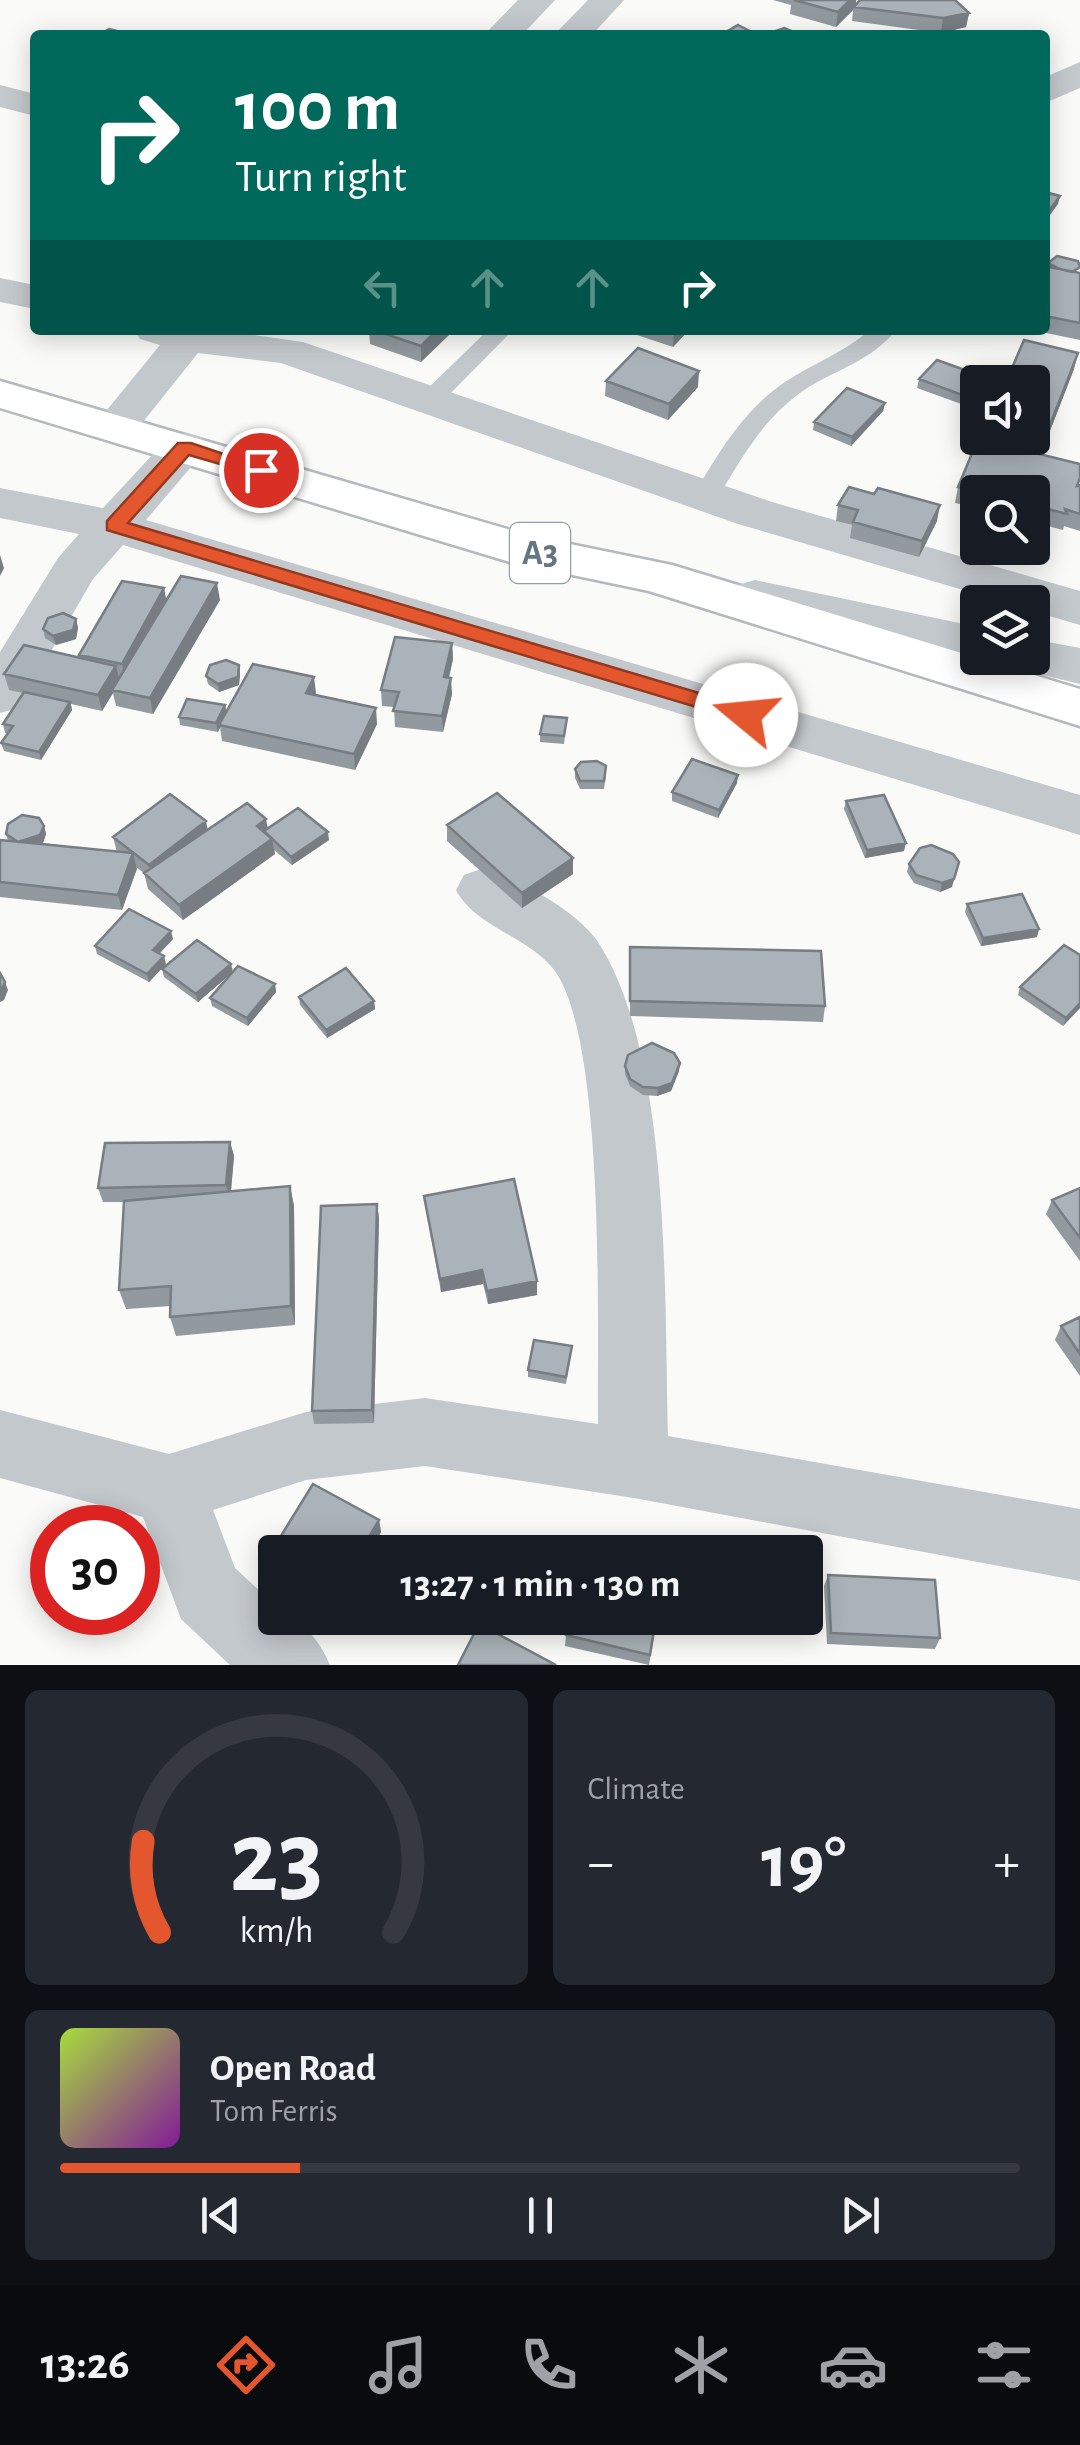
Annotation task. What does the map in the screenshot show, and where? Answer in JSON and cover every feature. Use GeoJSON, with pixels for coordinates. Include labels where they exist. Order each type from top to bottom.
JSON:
{"type":"FeatureCollection","features":[{"type":"Feature","properties":{"kind":"highway","name":"A3"},"geometry":{"type":"LineString","coordinates":[[0,394],[527,551],[655,576],[1080,708]]}},
{"type":"Feature","properties":{"kind":"street"},"geometry":{"type":"LineString","coordinates":[[507,30],[538,0]]}},
{"type":"Feature","properties":{"kind":"street"},"geometry":{"type":"LineString","coordinates":[[577,30],[607,0]]}},
{"type":"Feature","properties":{"kind":"street"},"geometry":{"type":"LineString","coordinates":[[1050,89],[1080,72]]}},
{"type":"Feature","properties":{"kind":"street"},"geometry":{"type":"LineString","coordinates":[[0,96],[30,104]]}},
{"type":"Feature","properties":{"kind":"street"},"geometry":{"type":"LineString","coordinates":[[0,290],[30,295]]}},
{"type":"Feature","properties":{"kind":"street"},"geometry":{"type":"LineString","coordinates":[[115,427],[178,335]]}},
{"type":"Feature","properties":{"kind":"street"},"geometry":{"type":"LineString","coordinates":[[213,335],[297,340],[430,400],[706,496],[1080,608]]}},
{"type":"Feature","properties":{"kind":"street"},"geometry":{"type":"LineString","coordinates":[[0,694],[75,569],[185,447]]}},
{"type":"Feature","properties":{"kind":"street"},"geometry":{"type":"LineString","coordinates":[[0,503],[114,526],[1080,815]]}},
{"type":"Feature","properties":{"kind":"street"},"geometry":{"type":"LineString","coordinates":[[655,576],[960,640]]}},
{"type":"Feature","properties":{"kind":"street"},"geometry":{"type":"LineString","coordinates":[[1050,660],[1080,666]]}},
{"type":"Feature","properties":{"kind":"street"},"geometry":{"type":"LineString","coordinates":[[484,890],[575,954],[602,1005],[623,1148],[634,1464]]}},
{"type":"Feature","properties":{"kind":"street"},"geometry":{"type":"LineString","coordinates":[[0,1444],[168,1489],[306,1446],[425,1432],[634,1464],[1080,1545]]}},
{"type":"Feature","properties":{"kind":"street"},"geometry":{"type":"LineString","coordinates":[[168,1489],[206,1593],[274,1655],[292,1665]]}},
{"type":"Feature","properties":{"kind":"lane"},"geometry":{"type":"LineString","coordinates":[[430,400],[496,335]]}},
{"type":"Feature","properties":{"kind":"lane"},"geometry":{"type":"LineString","coordinates":[[706,496],[741,436],[779,400],[792,388],[850,359],[878,335]]}},
{"type":"Feature","properties":{"kind":"building"},"geometry":{"type":"Polygon","coordinates":[[[794,0],[850,0],[838,12],[794,0]]]}},
{"type":"Feature","properties":{"kind":"building"},"geometry":{"type":"Polygon","coordinates":[[[860,0],[955,0],[969,13],[943,18],[854,7],[860,0]]]}},
{"type":"Feature","properties":{"kind":"building"},"geometry":{"type":"Polygon","coordinates":[[[1050,193],[1060,196],[1050,209],[1050,193]]]}},
{"type":"Feature","properties":{"kind":"building"},"geometry":{"type":"Polygon","coordinates":[[[1057,256],[1078,261],[1080,267],[1072,272],[1050,261],[1057,256]]]}},
{"type":"Feature","properties":{"kind":"building"},"geometry":{"type":"Polygon","coordinates":[[[1050,267],[1080,273],[1080,323],[1050,317],[1050,267]]]}},
{"type":"Feature","properties":{"kind":"building"},"geometry":{"type":"Polygon","coordinates":[[[389,335],[432,335],[421,346],[389,335]]]}},
{"type":"Feature","properties":{"kind":"building"},"geometry":{"type":"Polygon","coordinates":[[[1024,340],[1078,353],[1050,425],[1050,365],[1013,365],[1024,340]]]}},
{"type":"Feature","properties":{"kind":"building"},"geometry":{"type":"Polygon","coordinates":[[[638,348],[699,371],[669,404],[606,381],[638,348]]]}},
{"type":"Feature","properties":{"kind":"building"},"geometry":{"type":"Polygon","coordinates":[[[937,360],[960,368],[960,394],[919,379],[937,360]]]}},
{"type":"Feature","properties":{"kind":"building"},"geometry":{"type":"Polygon","coordinates":[[[847,388],[885,403],[852,437],[814,422],[847,388]]]}},
{"type":"Feature","properties":{"kind":"building"},"geometry":{"type":"Polygon","coordinates":[[[971,455],[1043,455],[1080,464],[1080,514],[1050,510],[1050,475],[963,475],[971,455]]]}},
{"type":"Feature","properties":{"kind":"building"},"geometry":{"type":"Polygon","coordinates":[[[849,487],[874,494],[878,488],[940,505],[922,541],[853,522],[858,510],[838,505],[849,487]]]}},
{"type":"Feature","properties":{"kind":"building"},"geometry":{"type":"Polygon","coordinates":[[[181,576],[217,583],[150,698],[112,690],[181,576]]]}},
{"type":"Feature","properties":{"kind":"building"},"geometry":{"type":"Polygon","coordinates":[[[122,581],[164,588],[122,664],[79,655],[122,581]]]}},
{"type":"Feature","properties":{"kind":"building"},"geometry":{"type":"Polygon","coordinates":[[[63,613],[76,619],[73,630],[53,636],[43,629],[48,618],[63,613]]]}},
{"type":"Feature","properties":{"kind":"building"},"geometry":{"type":"Polygon","coordinates":[[[395,637],[452,643],[444,677],[451,678],[442,716],[393,711],[399,692],[381,690],[395,637]]]}},
{"type":"Feature","properties":{"kind":"building"},"geometry":{"type":"Polygon","coordinates":[[[24,645],[116,666],[98,695],[4,674],[24,645]]]}},
{"type":"Feature","properties":{"kind":"building"},"geometry":{"type":"Polygon","coordinates":[[[226,660],[239,665],[238,677],[218,684],[206,676],[210,665],[226,660]]]}},
{"type":"Feature","properties":{"kind":"building"},"geometry":{"type":"Polygon","coordinates":[[[253,664],[314,677],[306,693],[376,708],[354,754],[219,725],[253,664]]]}},
{"type":"Feature","properties":{"kind":"building"},"geometry":{"type":"Polygon","coordinates":[[[24,692],[70,702],[39,752],[1,743],[13,726],[3,724],[24,692]]]}},
{"type":"Feature","properties":{"kind":"building"},"geometry":{"type":"Polygon","coordinates":[[[187,699],[225,705],[216,723],[179,717],[187,699]]]}},
{"type":"Feature","properties":{"kind":"building"},"geometry":{"type":"Polygon","coordinates":[[[544,716],[567,718],[564,736],[540,734],[544,716]]]}},
{"type":"Feature","properties":{"kind":"building"},"geometry":{"type":"Polygon","coordinates":[[[692,759],[738,775],[719,810],[672,792],[692,759]]]}},
{"type":"Feature","properties":{"kind":"building"},"geometry":{"type":"Polygon","coordinates":[[[597,761],[606,766],[604,781],[580,781],[575,769],[581,762],[597,761]]]}},
{"type":"Feature","properties":{"kind":"building"},"geometry":{"type":"Polygon","coordinates":[[[497,793],[573,858],[522,893],[447,825],[497,793]]]}},
{"type":"Feature","properties":{"kind":"building"},"geometry":{"type":"Polygon","coordinates":[[[170,794],[206,821],[149,865],[113,837],[170,794]]]}},
{"type":"Feature","properties":{"kind":"building"},"geometry":{"type":"Polygon","coordinates":[[[884,795],[906,843],[867,850],[846,801],[884,795]]]}},
{"type":"Feature","properties":{"kind":"building"},"geometry":{"type":"Polygon","coordinates":[[[247,803],[266,819],[257,826],[272,839],[179,905],[144,873],[247,803]]]}},
{"type":"Feature","properties":{"kind":"building"},"geometry":{"type":"Polygon","coordinates":[[[298,808],[328,832],[291,857],[264,831],[298,808]]]}},
{"type":"Feature","properties":{"kind":"building"},"geometry":{"type":"Polygon","coordinates":[[[22,815],[39,818],[44,826],[40,835],[18,842],[6,834],[8,824],[22,815]]]}},
{"type":"Feature","properties":{"kind":"building"},"geometry":{"type":"Polygon","coordinates":[[[0,840],[133,853],[118,895],[0,882],[0,840]]]}},
{"type":"Feature","properties":{"kind":"building"},"geometry":{"type":"Polygon","coordinates":[[[931,845],[953,854],[959,862],[954,879],[942,883],[916,875],[909,864],[920,848],[931,845]]]}},
{"type":"Feature","properties":{"kind":"building"},"geometry":{"type":"Polygon","coordinates":[[[1022,894],[1039,929],[983,938],[967,904],[1022,894]]]}},
{"type":"Feature","properties":{"kind":"building"},"geometry":{"type":"Polygon","coordinates":[[[129,909],[171,931],[153,950],[164,956],[147,974],[95,946],[129,909]]]}},
{"type":"Feature","properties":{"kind":"building"},"geometry":{"type":"Polygon","coordinates":[[[197,940],[231,964],[196,994],[162,969],[197,940]]]}},
{"type":"Feature","properties":{"kind":"building"},"geometry":{"type":"Polygon","coordinates":[[[1064,945],[1080,955],[1080,1003],[1066,1018],[1020,987],[1064,945]]]}},
{"type":"Feature","properties":{"kind":"building"},"geometry":{"type":"Polygon","coordinates":[[[630,947],[821,951],[825,1006],[630,1001],[630,947]]]}},
{"type":"Feature","properties":{"kind":"building"},"geometry":{"type":"Polygon","coordinates":[[[238,966],[275,984],[247,1018],[210,998],[238,966]]]}},
{"type":"Feature","properties":{"kind":"building"},"geometry":{"type":"Polygon","coordinates":[[[346,968],[374,1001],[326,1030],[299,997],[346,968]]]}},
{"type":"Feature","properties":{"kind":"building"},"geometry":{"type":"Polygon","coordinates":[[[652,1043],[674,1053],[680,1063],[672,1083],[658,1088],[643,1087],[630,1079],[625,1066],[628,1055],[652,1043]]]}},
{"type":"Feature","properties":{"kind":"building"},"geometry":{"type":"Polygon","coordinates":[[[230,1142],[226,1185],[98,1188],[105,1143],[230,1142]]]}},
{"type":"Feature","properties":{"kind":"building"},"geometry":{"type":"Polygon","coordinates":[[[514,1179],[537,1281],[487,1291],[482,1270],[440,1279],[424,1196],[514,1179]]]}},
{"type":"Feature","properties":{"kind":"building"},"geometry":{"type":"Polygon","coordinates":[[[290,1186],[291,1306],[170,1317],[171,1286],[119,1290],[124,1201],[290,1186]]]}},
{"type":"Feature","properties":{"kind":"building"},"geometry":{"type":"Polygon","coordinates":[[[1080,1188],[1080,1238],[1052,1200],[1080,1188]]]}},
{"type":"Feature","properties":{"kind":"building"},"geometry":{"type":"Polygon","coordinates":[[[377,1204],[372,1410],[312,1411],[321,1206],[377,1204]]]}},
{"type":"Feature","properties":{"kind":"building"},"geometry":{"type":"Polygon","coordinates":[[[1080,1317],[1080,1354],[1061,1326],[1080,1317]]]}},
{"type":"Feature","properties":{"kind":"building"},"geometry":{"type":"Polygon","coordinates":[[[534,1340],[572,1346],[566,1377],[528,1370],[534,1340]]]}},
{"type":"Feature","properties":{"kind":"building"},"geometry":{"type":"Polygon","coordinates":[[[313,1484],[379,1520],[370,1535],[282,1535],[313,1484]]]}},
{"type":"Feature","properties":{"kind":"building"},"geometry":{"type":"Polygon","coordinates":[[[828,1575],[935,1580],[940,1638],[831,1633],[828,1575]]]}},
{"type":"Feature","properties":{"kind":"building"},"geometry":{"type":"Polygon","coordinates":[[[473,1635],[500,1635],[556,1665],[458,1665],[473,1635]]]}},
{"type":"Feature","properties":{"kind":"building"},"geometry":{"type":"Polygon","coordinates":[[[566,1635],[653,1635],[650,1655],[566,1635]]]}},
{"type":"Feature","properties":{"kind":"route"},"geometry":{"type":"LineString","coordinates":[[261,470],[185,447],[114,526],[746,715]]}}]}
